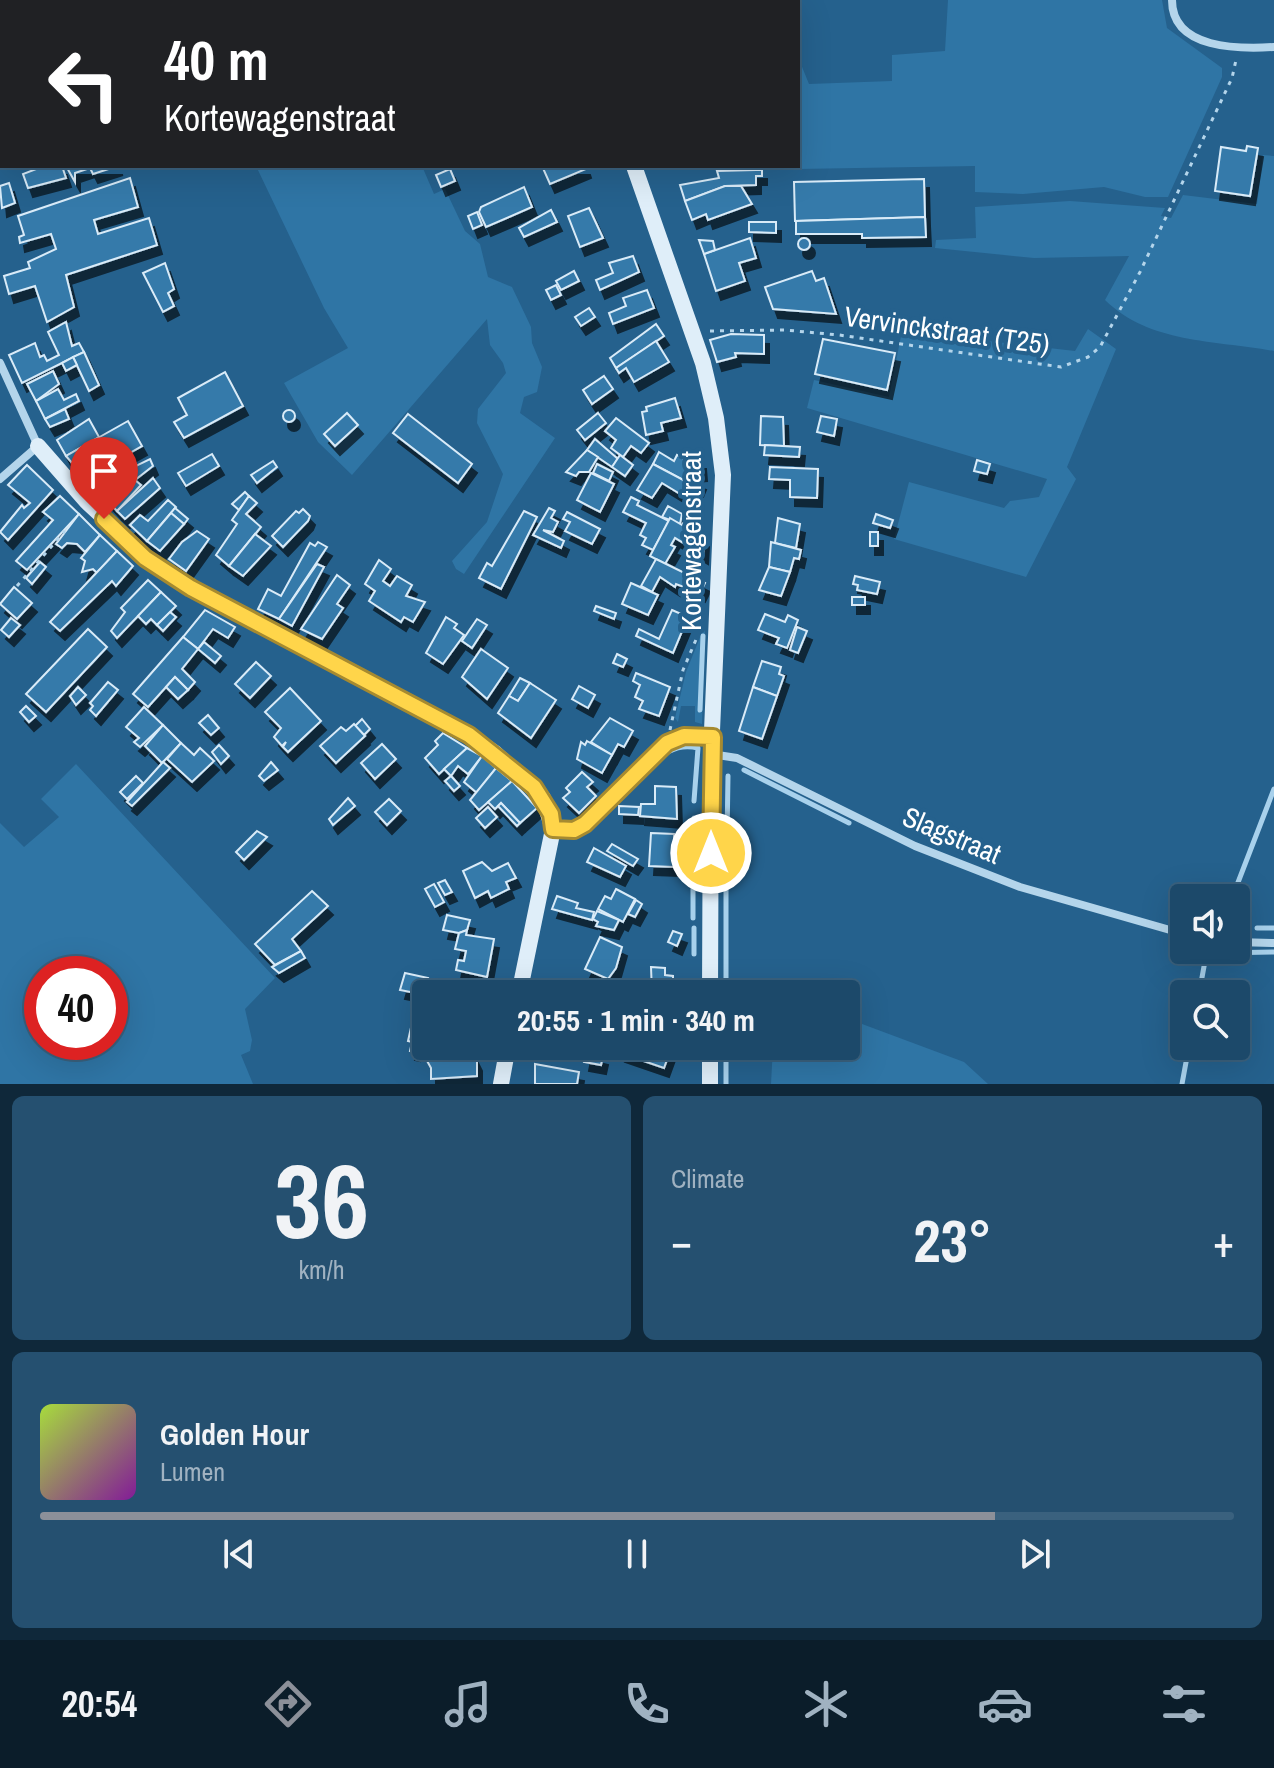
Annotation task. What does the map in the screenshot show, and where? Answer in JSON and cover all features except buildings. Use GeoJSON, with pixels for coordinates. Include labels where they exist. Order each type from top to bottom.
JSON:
{"type":"FeatureCollection","features":[{"type":"Feature","properties":{"kind":"street"},"geometry":{"type":"LineString","coordinates":[[1172,0],[1178,20],[1187,31],[1212,44],[1239,49],[1274,47]]}},
{"type":"Feature","properties":{"kind":"street","name":"Kortewagenstraat"},"geometry":{"type":"LineString","coordinates":[[635,168],[695,335],[716,418],[723,475],[712,746],[710,980]]}},
{"type":"Feature","properties":{"kind":"street"},"geometry":{"type":"LineString","coordinates":[[0,363],[38,446],[87,502],[158,567],[223,606],[469,735],[495,753],[543,798],[553,829],[522,980]]}},
{"type":"Feature","properties":{"kind":"street"},"geometry":{"type":"LineString","coordinates":[[0,479],[38,446]]}},
{"type":"Feature","properties":{"kind":"street"},"geometry":{"type":"LineString","coordinates":[[553,829],[574,830],[585,824],[670,741],[684,736],[712,746]]}},
{"type":"Feature","properties":{"kind":"street","name":"Slagstraat"},"geometry":{"type":"LineString","coordinates":[[712,746],[915,846],[1020,887],[1170,930]]}},
{"type":"Feature","properties":{"kind":"street"},"geometry":{"type":"LineString","coordinates":[[1250,942],[1274,943]]}},
{"type":"Feature","properties":{"kind":"street"},"geometry":{"type":"LineString","coordinates":[[501,1084],[505,1060]]}},
{"type":"Feature","properties":{"kind":"street"},"geometry":{"type":"LineString","coordinates":[[710,1060],[710,1084]]}},
{"type":"Feature","properties":{"kind":"path","name":"Vervinckstraat (T25)"},"geometry":{"type":"LineString","coordinates":[[695,335],[727,329],[812,332],[1061,367],[1088,357],[1100,347],[1140,272],[1232,78],[1239,49]]}},
{"type":"Feature","properties":{"kind":"path"},"geometry":{"type":"LineString","coordinates":[[17,586],[65,531]]}},
{"type":"Feature","properties":{"kind":"path"},"geometry":{"type":"LineString","coordinates":[[670,741],[671,716],[683,670],[703,624],[717,617]]}},
{"type":"Feature","properties":{"kind":"shaded area"},"geometry":{"type":"Polygon","coordinates":[[[948,0],[1162,0],[1167,28],[1222,68],[1222,77],[1168,197],[1145,197],[1104,187],[1023,194],[975,192],[975,166],[798,169],[800,62],[809,84],[892,81],[892,55],[945,51],[948,0]]]}},
{"type":"Feature","properties":{"kind":"shaded area"},"geometry":{"type":"Polygon","coordinates":[[[1263,155],[1274,156],[1274,351],[1163,333],[1123,314],[1105,300],[1129,256],[1034,258],[935,248],[936,240],[976,238],[975,207],[1070,201],[1165,208],[1161,216],[1171,218],[1183,195],[1257,204],[1263,155]]]}},
{"type":"Feature","properties":{"kind":"shaded area"},"geometry":{"type":"Polygon","coordinates":[[[257,168],[423,168],[434,194],[445,189],[465,231],[480,244],[488,277],[512,287],[531,327],[532,343],[542,367],[537,392],[524,397],[520,413],[555,438],[464,574],[456,569],[452,561],[487,522],[503,474],[477,423],[478,409],[506,373],[490,345],[487,319],[352,475],[318,442],[284,383],[348,348],[324,308],[257,168]]]}},
{"type":"Feature","properties":{"kind":"shaded area"},"geometry":{"type":"Polygon","coordinates":[[[1088,329],[1116,349],[1067,467],[1076,479],[1026,577],[894,539],[909,482],[1004,508],[1010,501],[1039,497],[1047,479],[807,408],[814,380],[889,397],[902,331],[1075,351],[1088,329]]]}},
{"type":"Feature","properties":{"kind":"shaded area"},"geometry":{"type":"Polygon","coordinates":[[[705,625],[702,724],[695,722],[695,706],[681,706],[678,722],[675,718],[686,672],[705,625]]]}},
{"type":"Feature","properties":{"kind":"shaded area"},"geometry":{"type":"Polygon","coordinates":[[[76,764],[275,978],[245,1009],[252,1040],[250,1051],[241,1055],[253,1084],[0,1084],[0,823],[24,847],[59,817],[41,799],[76,764]]]}},
{"type":"Feature","properties":{"kind":"shaded area"},"geometry":{"type":"Polygon","coordinates":[[[860,1023],[964,1062],[988,1084],[771,1084],[772,1060],[860,1060],[860,1023]]]}},
{"type":"Feature","properties":{"kind":"waterway"},"geometry":{"type":"LineString","coordinates":[[700,710],[703,636]]}},
{"type":"Feature","properties":{"kind":"waterway"},"geometry":{"type":"LineString","coordinates":[[645,772],[675,749],[698,748],[694,801]]}},
{"type":"Feature","properties":{"kind":"waterway"},"geometry":{"type":"LineString","coordinates":[[744,770],[849,823]]}},
{"type":"Feature","properties":{"kind":"waterway"},"geometry":{"type":"LineString","coordinates":[[727,838],[728,776]]}},
{"type":"Feature","properties":{"kind":"waterway"},"geometry":{"type":"LineString","coordinates":[[1237,884],[1274,789]]}},
{"type":"Feature","properties":{"kind":"waterway"},"geometry":{"type":"LineString","coordinates":[[692,844],[694,818]]}},
{"type":"Feature","properties":{"kind":"waterway"},"geometry":{"type":"LineString","coordinates":[[726,852],[726,980]]}},
{"type":"Feature","properties":{"kind":"waterway"},"geometry":{"type":"LineString","coordinates":[[693,866],[693,918]]}},
{"type":"Feature","properties":{"kind":"waterway"},"geometry":{"type":"LineString","coordinates":[[694,928],[694,954]]}},
{"type":"Feature","properties":{"kind":"waterway"},"geometry":{"type":"LineString","coordinates":[[1257,928],[1274,928]]}},
{"type":"Feature","properties":{"kind":"waterway"},"geometry":{"type":"LineString","coordinates":[[1250,952],[1274,952]]}},
{"type":"Feature","properties":{"kind":"waterway"},"geometry":{"type":"LineString","coordinates":[[1202,980],[1204,964]]}},
{"type":"Feature","properties":{"kind":"waterway"},"geometry":{"type":"LineString","coordinates":[[726,1060],[726,1084]]}},
{"type":"Feature","properties":{"kind":"waterway"},"geometry":{"type":"LineString","coordinates":[[1182,1084],[1186,1060]]}},
{"type":"Feature","properties":{"kind":"route"},"geometry":{"type":"LineString","coordinates":[[104,519],[145,558],[191,588],[469,735],[534,787],[551,814],[553,829],[574,830],[585,824],[667,743],[684,736],[713,737],[711,853]]}}]}
